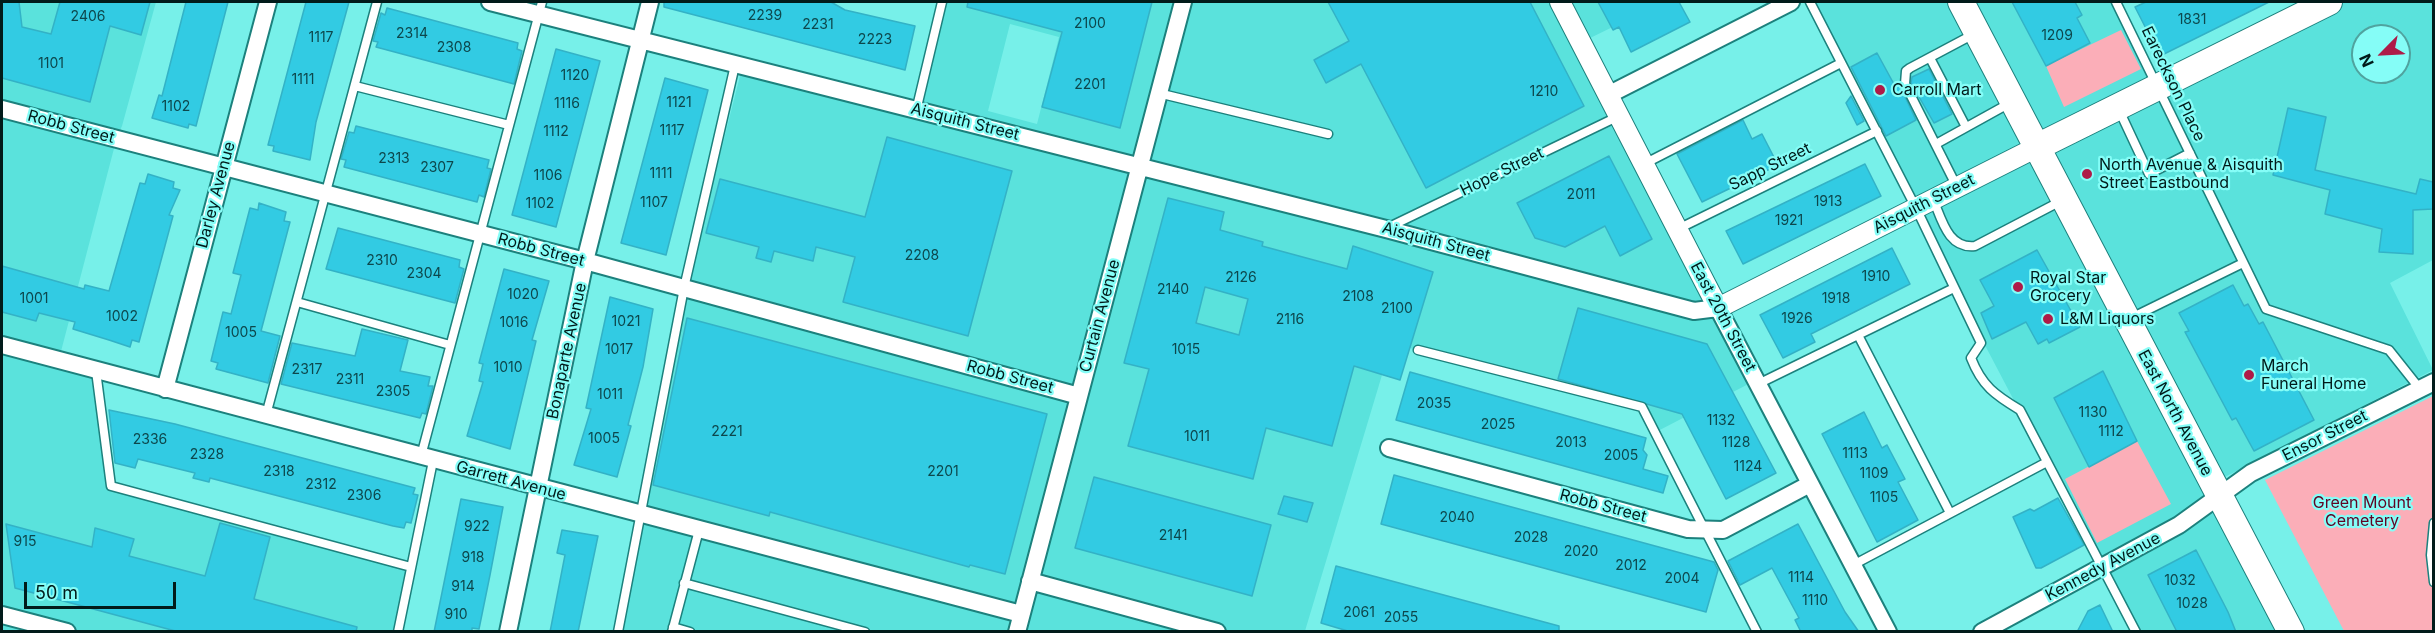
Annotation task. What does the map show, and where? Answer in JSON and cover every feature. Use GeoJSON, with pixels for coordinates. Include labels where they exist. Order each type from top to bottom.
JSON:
{"type":"FeatureCollection","features":[{"type":"Feature","properties":{"kind":"main road","name":"East North Avenue"},"geometry":{"type":"LineString","coordinates":[[1961,2],[2291,632]]}},
{"type":"Feature","properties":{"kind":"main road","name":"Aisquith Street"},"geometry":{"type":"LineString","coordinates":[[2037,147],[2329,2]]}},
{"type":"Feature","properties":{"kind":"street","name":"Darley Avenue"},"geometry":{"type":"LineString","coordinates":[[165,389],[268,2]]}},
{"type":"Feature","properties":{"kind":"street","name":"Aisquith Street"},"geometry":{"type":"LineString","coordinates":[[490,2],[540,8],[640,40],[735,65],[1139,165],[1694,311],[1718,308],[2037,147]]}},
{"type":"Feature","properties":{"kind":"street","name":"Bonaparte Avenue"},"geometry":{"type":"LineString","coordinates":[[508,632],[585,261],[650,2]]}},
{"type":"Feature","properties":{"kind":"street","name":"Curtain Avenue"},"geometry":{"type":"LineString","coordinates":[[1017,632],[1183,2]]}},
{"type":"Feature","properties":{"kind":"street","name":"East 20th Street"},"geometry":{"type":"LineString","coordinates":[[1560,2],[1888,632]]}},
{"type":"Feature","properties":{"kind":"street"},"geometry":{"type":"LineString","coordinates":[[1608,95],[1789,2]]}},
{"type":"Feature","properties":{"kind":"street","name":"Robb Street"},"geometry":{"type":"LineString","coordinates":[[2,109],[585,261],[1079,396]]}},
{"type":"Feature","properties":{"kind":"street","name":"Garrett Avenue"},"geometry":{"type":"LineString","coordinates":[[2,345],[538,489],[1021,614]]}},
{"type":"Feature","properties":{"kind":"street","name":"Ensor Street"},"geometry":{"type":"LineString","coordinates":[[2219,495],[2251,473],[2427,385]]}},
{"type":"Feature","properties":{"kind":"street","name":"Robb Street"},"geometry":{"type":"LineString","coordinates":[[1389,448],[1688,529],[1723,530],[1810,484]]}},
{"type":"Feature","properties":{"kind":"street","name":"Kennedy Avenue"},"geometry":{"type":"LineString","coordinates":[[1982,632],[2179,525],[2219,495]]}},
{"type":"Feature","properties":{"kind":"street"},"geometry":{"type":"LineString","coordinates":[[1030,581],[1217,632]]}},
{"type":"Feature","properties":{"kind":"street"},"geometry":{"type":"LineString","coordinates":[[2,615],[67,632]]}},
{"type":"Feature","properties":{"kind":"lane"},"geometry":{"type":"LineString","coordinates":[[266,416],[377,2]]}},
{"type":"Feature","properties":{"kind":"lane"},"geometry":{"type":"LineString","coordinates":[[916,111],[942,3],[931,2]]}},
{"type":"Feature","properties":{"kind":"lane"},"geometry":{"type":"LineString","coordinates":[[1810,2],[1877,131],[1924,204],[1956,243],[1965,247],[1976,246],[2064,200]]}},
{"type":"Feature","properties":{"kind":"lane","name":"Eareckson Place"},"geometry":{"type":"LineString","coordinates":[[2116,2],[2266,309],[2389,350],[2427,385]]}},
{"type":"Feature","properties":{"kind":"lane"},"geometry":{"type":"LineString","coordinates":[[398,632],[411,567],[427,459],[450,345],[540,8]]}},
{"type":"Feature","properties":{"kind":"lane"},"geometry":{"type":"LineString","coordinates":[[1957,187],[1905,84],[1905,76],[1906,71],[1977,32]]}},
{"type":"Feature","properties":{"kind":"lane"},"geometry":{"type":"LineString","coordinates":[[1930,58],[1965,127]]}},
{"type":"Feature","properties":{"kind":"lane"},"geometry":{"type":"LineString","coordinates":[[1644,164],[1841,63]]}},
{"type":"Feature","properties":{"kind":"lane"},"geometry":{"type":"LineString","coordinates":[[618,632],[684,288],[735,65]]}},
{"type":"Feature","properties":{"kind":"lane"},"geometry":{"type":"LineString","coordinates":[[355,86],[509,125]]}},
{"type":"Feature","properties":{"kind":"lane"},"geometry":{"type":"LineString","coordinates":[[1158,93],[1328,134]]}},
{"type":"Feature","properties":{"kind":"lane"},"geometry":{"type":"LineString","coordinates":[[1935,144],[2013,101]]}},
{"type":"Feature","properties":{"kind":"lane"},"geometry":{"type":"LineString","coordinates":[[2117,107],[2150,174],[2190,153]]}},
{"type":"Feature","properties":{"kind":"lane","name":"Hope Street"},"geometry":{"type":"LineString","coordinates":[[1386,229],[1619,116]]}},
{"type":"Feature","properties":{"kind":"lane","name":"Sapp Street"},"geometry":{"type":"LineString","coordinates":[[1677,230],[1877,131]]}},
{"type":"Feature","properties":{"kind":"lane"},"geometry":{"type":"LineString","coordinates":[[1924,204],[1954,288],[1981,342],[1971,358],[1977,373],[1994,395],[2020,410],[2136,632]]}},
{"type":"Feature","properties":{"kind":"lane"},"geometry":{"type":"LineString","coordinates":[[2126,320],[2243,263]]}},
{"type":"Feature","properties":{"kind":"lane"},"geometry":{"type":"LineString","coordinates":[[1758,384],[1954,288]]}},
{"type":"Feature","properties":{"kind":"lane"},"geometry":{"type":"LineString","coordinates":[[297,302],[450,345]]}},
{"type":"Feature","properties":{"kind":"lane"},"geometry":{"type":"LineString","coordinates":[[1858,335],[1950,513]]}},
{"type":"Feature","properties":{"kind":"lane"},"geometry":{"type":"LineString","coordinates":[[1418,350],[1642,407],[1707,530],[1757,632]]}},
{"type":"Feature","properties":{"kind":"lane"},"geometry":{"type":"LineString","coordinates":[[96,371],[111,486],[411,567]]}},
{"type":"Feature","properties":{"kind":"lane"},"geometry":{"type":"LineString","coordinates":[[1853,565],[2047,462]]}},
{"type":"Feature","properties":{"kind":"lane"},"geometry":{"type":"LineString","coordinates":[[2433,523],[2431,555],[2433,582]]}},
{"type":"Feature","properties":{"kind":"lane"},"geometry":{"type":"LineString","coordinates":[[690,632],[672,629],[699,530]]}},
{"type":"Feature","properties":{"kind":"lane"},"geometry":{"type":"LineString","coordinates":[[684,583],[865,632]]}},
{"type":"Feature","properties":{"kind":"shaded area"},"geometry":{"type":"Polygon","coordinates":[[[2,2],[156,2],[117,137],[59,359],[95,369],[109,487],[413,564],[398,631],[2,631],[2,2]]]}},
{"type":"Feature","properties":{"kind":"shaded area"},"geometry":{"type":"Polygon","coordinates":[[[939,2],[1620,2],[1629,19],[1584,41],[1760,378],[1654,433],[1642,410],[1637,408],[1410,348],[1399,379],[1382,375],[1305,631],[619,632],[690,273],[743,64],[913,105],[939,2]],[[1010,24],[988,111],[1037,124],[1059,37],[1010,24]]]}},
{"type":"Feature","properties":{"kind":"shaded area"},"geometry":{"type":"Polygon","coordinates":[[[1813,2],[2115,2],[2157,86],[2328,2],[2433,2],[2433,260],[2390,283],[2433,370],[2217,481],[2295,631],[2135,631],[1977,330],[1813,2]]]}},
{"type":"Feature","properties":{"kind":"green space"},"geometry":{"type":"Polygon","coordinates":[[[2121,30],[2141,69],[2064,107],[2046,66],[2121,30]]]}},
{"type":"Feature","properties":{"kind":"green space","name":"Green Mount Cemetery"},"geometry":{"type":"Polygon","coordinates":[[[2433,396],[2433,631],[2344,631],[2265,480],[2433,396]]]}},
{"type":"Feature","properties":{"kind":"green space"},"geometry":{"type":"Polygon","coordinates":[[[2137,441],[2171,504],[2097,543],[2065,479],[2137,441]]]}},
{"type":"Feature","properties":{"kind":"building"},"geometry":{"type":"Polygon","coordinates":[[[2,2],[19,2],[22,27],[51,34],[60,2],[150,2],[141,35],[110,26],[90,102],[2,78],[2,2]]]}},
{"type":"Feature","properties":{"kind":"building"},"geometry":{"type":"Polygon","coordinates":[[[186,2],[228,2],[196,126],[189,124],[188,128],[152,118],[159,95],[162,96],[186,2]]]}},
{"type":"Feature","properties":{"kind":"building"},"geometry":{"type":"Polygon","coordinates":[[[306,2],[349,2],[316,122],[310,160],[273,151],[274,146],[268,145],[306,2]]]}},
{"type":"Feature","properties":{"kind":"building"},"geometry":{"type":"Polygon","coordinates":[[[664,2],[831,2],[845,10],[915,26],[905,70],[664,7],[664,2]]]}},
{"type":"Feature","properties":{"kind":"building"},"geometry":{"type":"Polygon","coordinates":[[[968,2],[1152,2],[1120,128],[1042,107],[1062,32],[967,7],[968,2]]]}},
{"type":"Feature","properties":{"kind":"building"},"geometry":{"type":"Polygon","coordinates":[[[1328,2],[1530,2],[1584,106],[1426,188],[1361,64],[1326,83],[1314,60],[1349,41],[1328,2]]]}},
{"type":"Feature","properties":{"kind":"building"},"geometry":{"type":"Polygon","coordinates":[[[1598,2],[1679,2],[1690,22],[1631,52],[1619,27],[1613,30],[1598,2]]]}},
{"type":"Feature","properties":{"kind":"building"},"geometry":{"type":"Polygon","coordinates":[[[2012,2],[2075,2],[2082,15],[2077,18],[2090,43],[2046,66],[2012,2]]]}},
{"type":"Feature","properties":{"kind":"building"},"geometry":{"type":"Polygon","coordinates":[[[2146,2],[2269,2],[2160,56],[2135,7],[2146,2]]]}},
{"type":"Feature","properties":{"kind":"building"},"geometry":{"type":"Polygon","coordinates":[[[387,8],[518,43],[517,49],[522,51],[514,84],[376,47],[378,42],[373,41],[381,13],[385,15],[387,8]]]}},
{"type":"Feature","properties":{"kind":"building"},"geometry":{"type":"Polygon","coordinates":[[[556,49],[600,61],[556,227],[512,215],[556,49]]]}},
{"type":"Feature","properties":{"kind":"building","name":"Carroll Mart"},"geometry":{"type":"Polygon","coordinates":[[[1877,53],[1895,86],[1899,84],[1916,120],[1886,136],[1851,67],[1877,53]]]}},
{"type":"Feature","properties":{"kind":"building"},"geometry":{"type":"Polygon","coordinates":[[[1929,69],[1952,114],[1934,123],[1911,83],[1912,77],[1929,69]]]}},
{"type":"Feature","properties":{"kind":"building"},"geometry":{"type":"Polygon","coordinates":[[[665,78],[708,90],[666,255],[621,243],[665,78]]]}},
{"type":"Feature","properties":{"kind":"building"},"geometry":{"type":"Polygon","coordinates":[[[1851,96],[1864,121],[1857,125],[1846,103],[1851,96]]]}},
{"type":"Feature","properties":{"kind":"building"},"geometry":{"type":"Polygon","coordinates":[[[2288,108],[2326,117],[2315,170],[2416,194],[2420,179],[2433,182],[2433,209],[2413,210],[2413,254],[2379,252],[2382,229],[2325,214],[2330,190],[2273,175],[2288,108]]]}},
{"type":"Feature","properties":{"kind":"building"},"geometry":{"type":"Polygon","coordinates":[[[1743,120],[1752,139],[1762,134],[1778,165],[1702,202],[1677,154],[1743,120]]]}},
{"type":"Feature","properties":{"kind":"building"},"geometry":{"type":"Polygon","coordinates":[[[356,126],[489,160],[487,168],[491,169],[484,197],[479,195],[477,202],[344,167],[346,160],[341,159],[349,132],[354,133],[356,126]]]}},
{"type":"Feature","properties":{"kind":"building"},"geometry":{"type":"Polygon","coordinates":[[[887,137],[1012,171],[968,336],[843,302],[855,257],[816,247],[813,261],[774,251],[771,262],[756,258],[759,247],[706,233],[720,179],[865,217],[887,137]]]}},
{"type":"Feature","properties":{"kind":"building"},"geometry":{"type":"Polygon","coordinates":[[[1609,156],[1652,239],[1620,256],[1605,226],[1565,247],[1535,238],[1517,203],[1609,156]]]}},
{"type":"Feature","properties":{"kind":"building"},"geometry":{"type":"Polygon","coordinates":[[[1865,164],[1881,196],[1743,264],[1726,231],[1865,164]]]}},
{"type":"Feature","properties":{"kind":"building"},"geometry":{"type":"Polygon","coordinates":[[[148,174],[174,182],[173,188],[180,190],[169,215],[173,216],[139,342],[132,340],[130,347],[73,329],[75,322],[39,313],[36,321],[2,312],[2,266],[84,289],[85,285],[109,291],[140,183],[145,184],[148,174]]]}},
{"type":"Feature","properties":{"kind":"building"},"geometry":{"type":"Polygon","coordinates":[[[1168,198],[1224,212],[1220,230],[1263,242],[1262,246],[1347,269],[1353,246],[1433,272],[1400,380],[1354,366],[1332,446],[1266,428],[1253,479],[1128,446],[1149,369],[1124,363],[1168,198]],[[1205,287],[1196,323],[1239,335],[1248,299],[1205,287]]]}},
{"type":"Feature","properties":{"kind":"building"},"geometry":{"type":"Polygon","coordinates":[[[259,203],[286,212],[284,221],[290,222],[261,331],[280,336],[268,383],[216,369],[218,363],[211,361],[223,312],[231,314],[241,275],[233,273],[250,208],[258,210],[259,203]]]}},
{"type":"Feature","properties":{"kind":"building"},"geometry":{"type":"Polygon","coordinates":[[[338,228],[460,260],[459,267],[464,269],[455,303],[326,269],[338,228]]]}},
{"type":"Feature","properties":{"kind":"building"},"geometry":{"type":"Polygon","coordinates":[[[1892,248],[1910,284],[1811,334],[1815,342],[1783,358],[1760,315],[1892,248]]]}},
{"type":"Feature","properties":{"kind":"building"},"geometry":{"type":"Polygon","coordinates":[[[2037,250],[2080,327],[2049,343],[2047,339],[2038,344],[2026,322],[1992,339],[1981,313],[1994,306],[1980,280],[2037,250]]]}},
{"type":"Feature","properties":{"kind":"building"},"geometry":{"type":"Polygon","coordinates":[[[504,269],[549,281],[532,340],[536,341],[510,449],[467,436],[483,382],[479,381],[483,364],[479,363],[504,269]]]}},
{"type":"Feature","properties":{"kind":"building","name":"March Funeral Home"},"geometry":{"type":"Polygon","coordinates":[[[2233,285],[2244,306],[2248,304],[2259,324],[2263,322],[2314,420],[2254,451],[2236,418],[2232,420],[2185,332],[2189,331],[2179,313],[2233,285]]]}},
{"type":"Feature","properties":{"kind":"building"},"geometry":{"type":"Polygon","coordinates":[[[610,297],[653,309],[643,367],[628,425],[631,426],[617,477],[574,465],[591,409],[586,408],[610,297]]]}},
{"type":"Feature","properties":{"kind":"building"},"geometry":{"type":"Polygon","coordinates":[[[1578,308],[1707,344],[1776,473],[1726,499],[1682,414],[1558,379],[1578,308]]]}},
{"type":"Feature","properties":{"kind":"building"},"geometry":{"type":"Polygon","coordinates":[[[687,318],[1047,414],[1005,574],[970,565],[969,567],[770,512],[769,516],[653,485],[687,318]]]}},
{"type":"Feature","properties":{"kind":"building"},"geometry":{"type":"Polygon","coordinates":[[[362,329],[408,340],[400,371],[430,377],[428,386],[433,386],[426,414],[422,413],[420,418],[281,384],[292,343],[355,356],[362,329]]]}},
{"type":"Feature","properties":{"kind":"building"},"geometry":{"type":"Polygon","coordinates":[[[2103,371],[2137,441],[2089,467],[2054,398],[2103,371]]]}},
{"type":"Feature","properties":{"kind":"building"},"geometry":{"type":"Polygon","coordinates":[[[1410,372],[1646,438],[1643,450],[1647,455],[1643,469],[1668,476],[1663,493],[1396,420],[1410,372]]]}},
{"type":"Feature","properties":{"kind":"building"},"geometry":{"type":"Polygon","coordinates":[[[109,410],[175,424],[415,488],[413,494],[418,495],[411,523],[406,522],[404,528],[393,526],[210,478],[209,482],[193,478],[195,473],[138,459],[135,468],[115,463],[109,410]]]}},
{"type":"Feature","properties":{"kind":"building"},"geometry":{"type":"Polygon","coordinates":[[[1864,412],[1882,448],[1887,445],[1905,479],[1898,482],[1918,520],[1877,542],[1822,434],[1864,412]]]}},
{"type":"Feature","properties":{"kind":"building"},"geometry":{"type":"Polygon","coordinates":[[[1394,475],[1714,562],[1718,570],[1706,612],[1381,524],[1394,475]]]}},
{"type":"Feature","properties":{"kind":"building"},"geometry":{"type":"Polygon","coordinates":[[[1094,477],[1271,525],[1252,596],[1075,548],[1094,477]]]}},
{"type":"Feature","properties":{"kind":"building"},"geometry":{"type":"Polygon","coordinates":[[[1284,496],[1313,503],[1307,522],[1278,514],[1284,496]]]}},
{"type":"Feature","properties":{"kind":"building"},"geometry":{"type":"Polygon","coordinates":[[[2058,498],[2084,545],[2041,568],[2036,568],[2013,517],[2030,509],[2034,511],[2058,498]]]}},
{"type":"Feature","properties":{"kind":"building"},"geometry":{"type":"Polygon","coordinates":[[[461,499],[503,507],[490,575],[479,629],[472,628],[472,632],[434,632],[461,499]]]}},
{"type":"Feature","properties":{"kind":"building"},"geometry":{"type":"Polygon","coordinates":[[[220,523],[270,537],[254,599],[357,627],[356,632],[179,632],[15,588],[6,524],[92,547],[95,528],[134,539],[129,556],[205,576],[220,523]]]}},
{"type":"Feature","properties":{"kind":"building"},"geometry":{"type":"Polygon","coordinates":[[[1798,524],[1845,612],[1859,632],[1801,632],[1795,620],[1799,618],[1772,568],[1740,585],[1728,561],[1798,524]]]}},
{"type":"Feature","properties":{"kind":"building"},"geometry":{"type":"Polygon","coordinates":[[[562,530],[598,536],[578,632],[550,632],[565,555],[557,553],[562,530]]]}},
{"type":"Feature","properties":{"kind":"building"},"geometry":{"type":"Polygon","coordinates":[[[2196,550],[2236,632],[2177,632],[2148,575],[2196,550]]]}},
{"type":"Feature","properties":{"kind":"building"},"geometry":{"type":"Polygon","coordinates":[[[1336,566],[1559,626],[1559,632],[1351,632],[1321,623],[1336,566]]]}},
{"type":"Feature","properties":{"kind":"building"},"geometry":{"type":"Polygon","coordinates":[[[2100,605],[2113,632],[2077,632],[2088,611],[2100,605]]]}},
{"type":"Feature","properties":{"kind":"place","name":"Carroll Mart"},"geometry":{"type":"Point","coordinates":[1880,90]}},
{"type":"Feature","properties":{"kind":"place","name":"North Avenue & Aisquith Street Eastbound"},"geometry":{"type":"Point","coordinates":[2087,174]}},
{"type":"Feature","properties":{"kind":"place","name":"Royal Star Grocery"},"geometry":{"type":"Point","coordinates":[2018,287]}},
{"type":"Feature","properties":{"kind":"place","name":"L&M Liquors"},"geometry":{"type":"Point","coordinates":[2048,319]}},
{"type":"Feature","properties":{"kind":"place","name":"March Funeral Home"},"geometry":{"type":"Point","coordinates":[2249,375]}}]}
